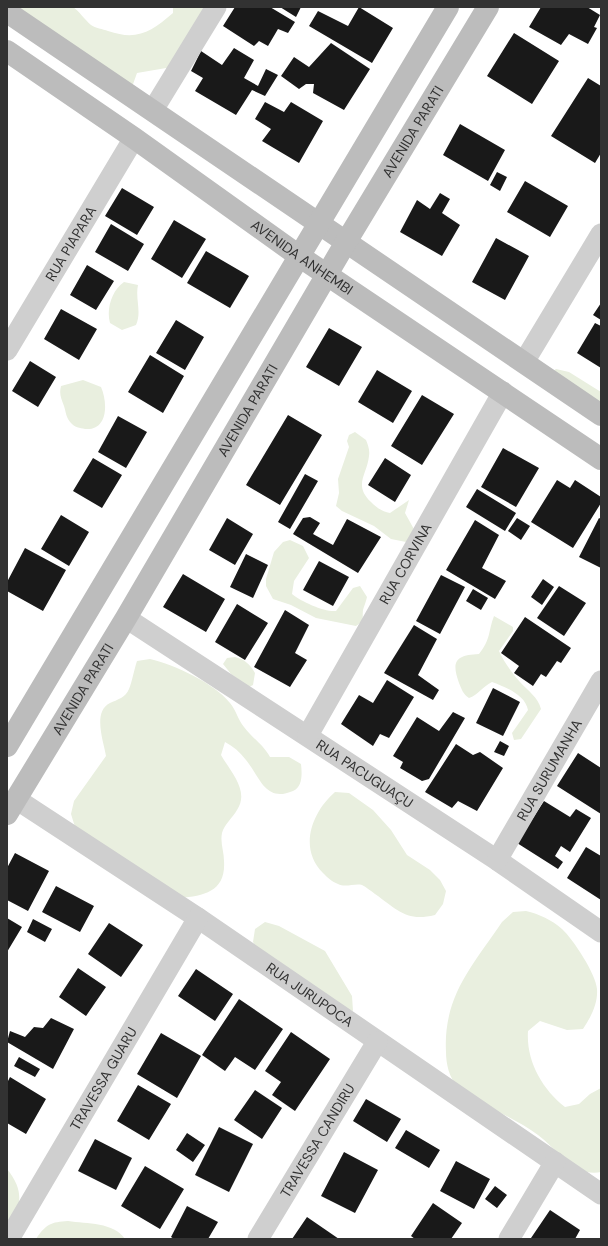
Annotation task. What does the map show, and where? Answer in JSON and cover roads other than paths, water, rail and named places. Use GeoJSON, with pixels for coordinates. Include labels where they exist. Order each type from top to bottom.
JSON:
{"type":"FeatureCollection","features":[{"type":"Feature","properties":{"kind":"street"},"geometry":{"type":"LineString","coordinates":[[153,110],[216,7]]}},
{"type":"Feature","properties":{"kind":"street"},"geometry":{"type":"LineString","coordinates":[[7,746],[448,7]]}},
{"type":"Feature","properties":{"kind":"street","name":"AVENIDA PARATI"},"geometry":{"type":"LineString","coordinates":[[12,806],[126,618],[346,242],[488,7]]}},
{"type":"Feature","properties":{"kind":"street"},"geometry":{"type":"LineString","coordinates":[[7,12],[153,110],[318,224],[524,362],[601,416]]}},
{"type":"Feature","properties":{"kind":"street","name":"AVENIDA ANHEMBI"},"geometry":{"type":"LineString","coordinates":[[7,51],[134,138],[299,256],[601,459]]}},
{"type":"Feature","properties":{"kind":"street","name":"RUA PIAPARA"},"geometry":{"type":"LineString","coordinates":[[7,350],[134,138]]}},
{"type":"Feature","properties":{"kind":"street"},"geometry":{"type":"LineString","coordinates":[[524,362],[601,234]]}},
{"type":"Feature","properties":{"kind":"street","name":"RUA CORVINA"},"geometry":{"type":"LineString","coordinates":[[308,735],[503,392]]}},
{"type":"Feature","properties":{"kind":"street","name":"RUA PACUGUAÇU"},"geometry":{"type":"LineString","coordinates":[[126,618],[308,735],[497,860],[601,932]]}},
{"type":"Feature","properties":{"kind":"street","name":"RUA SURUMANHA"},"geometry":{"type":"LineString","coordinates":[[497,860],[601,680]]}},
{"type":"Feature","properties":{"kind":"street","name":"RUA JURUPOCA"},"geometry":{"type":"LineString","coordinates":[[12,806],[198,918],[601,1194]]}},
{"type":"Feature","properties":{"kind":"street","name":"TRAVESSA GUARU"},"geometry":{"type":"LineString","coordinates":[[9,1239],[198,918]]}},
{"type":"Feature","properties":{"kind":"street","name":"TRAVESSA CANDIRU"},"geometry":{"type":"LineString","coordinates":[[258,1239],[377,1042]]}},
{"type":"Feature","properties":{"kind":"street"},"geometry":{"type":"LineString","coordinates":[[508,1239],[555,1162]]}}]}
